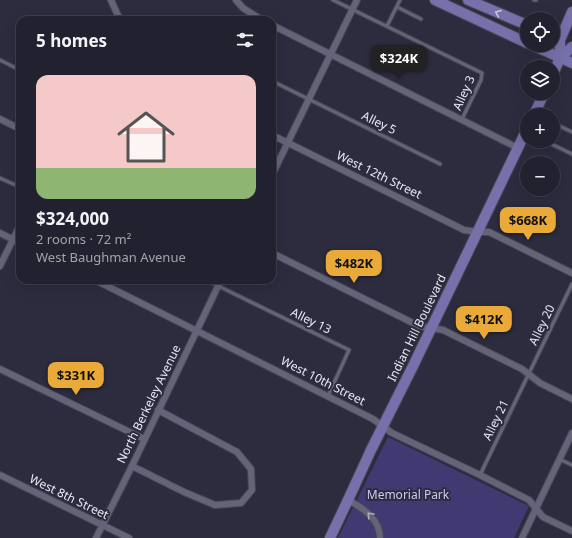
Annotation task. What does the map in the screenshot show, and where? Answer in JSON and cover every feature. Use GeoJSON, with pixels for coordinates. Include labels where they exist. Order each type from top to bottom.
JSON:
{"type":"FeatureCollection","features":[{"type":"Feature","properties":{"kind":"main road"},"geometry":{"type":"LineString","coordinates":[[435,0],[520,40]]}},
{"type":"Feature","properties":{"kind":"main road"},"geometry":{"type":"LineString","coordinates":[[468,0],[520,22]]}},
{"type":"Feature","properties":{"kind":"main road"},"geometry":{"type":"LineString","coordinates":[[560,33],[572,12]]}},
{"type":"Feature","properties":{"kind":"main road"},"geometry":{"type":"LineString","coordinates":[[560,40],[572,46],[560,58]]}},
{"type":"Feature","properties":{"kind":"main road"},"geometry":{"type":"LineString","coordinates":[[547,52],[572,63]]}},
{"type":"Feature","properties":{"kind":"main road"},"geometry":{"type":"LineString","coordinates":[[559,52],[560,58]]}},
{"type":"Feature","properties":{"kind":"main road","name":"Indian Hill Boulevard"},"geometry":{"type":"LineString","coordinates":[[330,538],[371,450],[520,144]]}},
{"type":"Feature","properties":{"kind":"street"},"geometry":{"type":"LineString","coordinates":[[111,0],[118,16]]}},
{"type":"Feature","properties":{"kind":"street"},"geometry":{"type":"LineString","coordinates":[[236,0],[244,8],[256,16]]}},
{"type":"Feature","properties":{"kind":"street"},"geometry":{"type":"LineString","coordinates":[[244,8],[245,0]]}},
{"type":"Feature","properties":{"kind":"street"},"geometry":{"type":"LineString","coordinates":[[276,167],[357,0]]}},
{"type":"Feature","properties":{"kind":"street"},"geometry":{"type":"LineString","coordinates":[[276,27],[518,148]]}},
{"type":"Feature","properties":{"kind":"street"},"geometry":{"type":"LineString","coordinates":[[0,119],[16,127]]}},
{"type":"Feature","properties":{"kind":"street","name":"West 12th Street"},"geometry":{"type":"LineString","coordinates":[[276,137],[464,230],[489,232],[572,273]]}},
{"type":"Feature","properties":{"kind":"street"},"geometry":{"type":"LineString","coordinates":[[0,233],[16,241]]}},
{"type":"Feature","properties":{"kind":"street"},"geometry":{"type":"LineString","coordinates":[[0,266],[16,234]]}},
{"type":"Feature","properties":{"kind":"street"},"geometry":{"type":"LineString","coordinates":[[276,255],[419,326],[443,330],[522,369],[540,384],[572,399]]}},
{"type":"Feature","properties":{"kind":"street","name":"West 10th Street"},"geometry":{"type":"LineString","coordinates":[[103,284],[373,419],[392,433],[529,500],[543,517],[572,531]]}},
{"type":"Feature","properties":{"kind":"street","name":"North Berkeley Avenue"},"geometry":{"type":"LineString","coordinates":[[96,538],[218,286]]}},
{"type":"Feature","properties":{"kind":"street"},"geometry":{"type":"LineString","coordinates":[[0,369],[144,439]]}},
{"type":"Feature","properties":{"kind":"street"},"geometry":{"type":"LineString","coordinates":[[132,466],[184,492],[215,505],[241,503],[252,490],[251,469],[237,452],[158,410]]}},
{"type":"Feature","properties":{"kind":"street"},"geometry":{"type":"LineString","coordinates":[[522,538],[572,433]]}},
{"type":"Feature","properties":{"kind":"street","name":"West 8th Street"},"geometry":{"type":"LineString","coordinates":[[0,475],[129,538]]}},
{"type":"Feature","properties":{"kind":"street"},"geometry":{"type":"LineString","coordinates":[[348,500],[360,506],[372,516],[380,530],[381,538]]}},
{"type":"Feature","properties":{"kind":"lane"},"geometry":{"type":"LineString","coordinates":[[333,0],[387,26],[400,0]]}},
{"type":"Feature","properties":{"kind":"lane"},"geometry":{"type":"LineString","coordinates":[[397,7],[421,19]]}},
{"type":"Feature","properties":{"kind":"lane","name":"Alley 3"},"geometry":{"type":"LineString","coordinates":[[387,26],[482,73],[481,80],[462,120]]}},
{"type":"Feature","properties":{"kind":"lane"},"geometry":{"type":"LineString","coordinates":[[0,60],[16,68]]}},
{"type":"Feature","properties":{"kind":"lane","name":"Alley 5"},"geometry":{"type":"LineString","coordinates":[[276,83],[440,164]]}},
{"type":"Feature","properties":{"kind":"lane"},"geometry":{"type":"LineString","coordinates":[[560,126],[572,132]]}},
{"type":"Feature","properties":{"kind":"lane"},"geometry":{"type":"LineString","coordinates":[[560,148],[572,154]]}},
{"type":"Feature","properties":{"kind":"lane"},"geometry":{"type":"LineString","coordinates":[[0,178],[16,186]]}},
{"type":"Feature","properties":{"kind":"lane"},"geometry":{"type":"LineString","coordinates":[[214,284],[218,286]]}},
{"type":"Feature","properties":{"kind":"lane","name":"Alley 20"},"geometry":{"type":"LineString","coordinates":[[528,374],[572,284]]}},
{"type":"Feature","properties":{"kind":"lane","name":"Alley 13"},"geometry":{"type":"LineString","coordinates":[[218,286],[349,350],[327,396]]}},
{"type":"Feature","properties":{"kind":"lane","name":"Alley 21"},"geometry":{"type":"LineString","coordinates":[[480,475],[528,374]]}},
{"type":"Feature","properties":{"kind":"lane"},"geometry":{"type":"LineString","coordinates":[[559,459],[572,466]]}},
{"type":"Feature","properties":{"kind":"green space","name":"Memorial Park"},"geometry":{"type":"Polygon","coordinates":[[[388,437],[529,506],[514,538],[338,538],[388,437]]]}}]}
